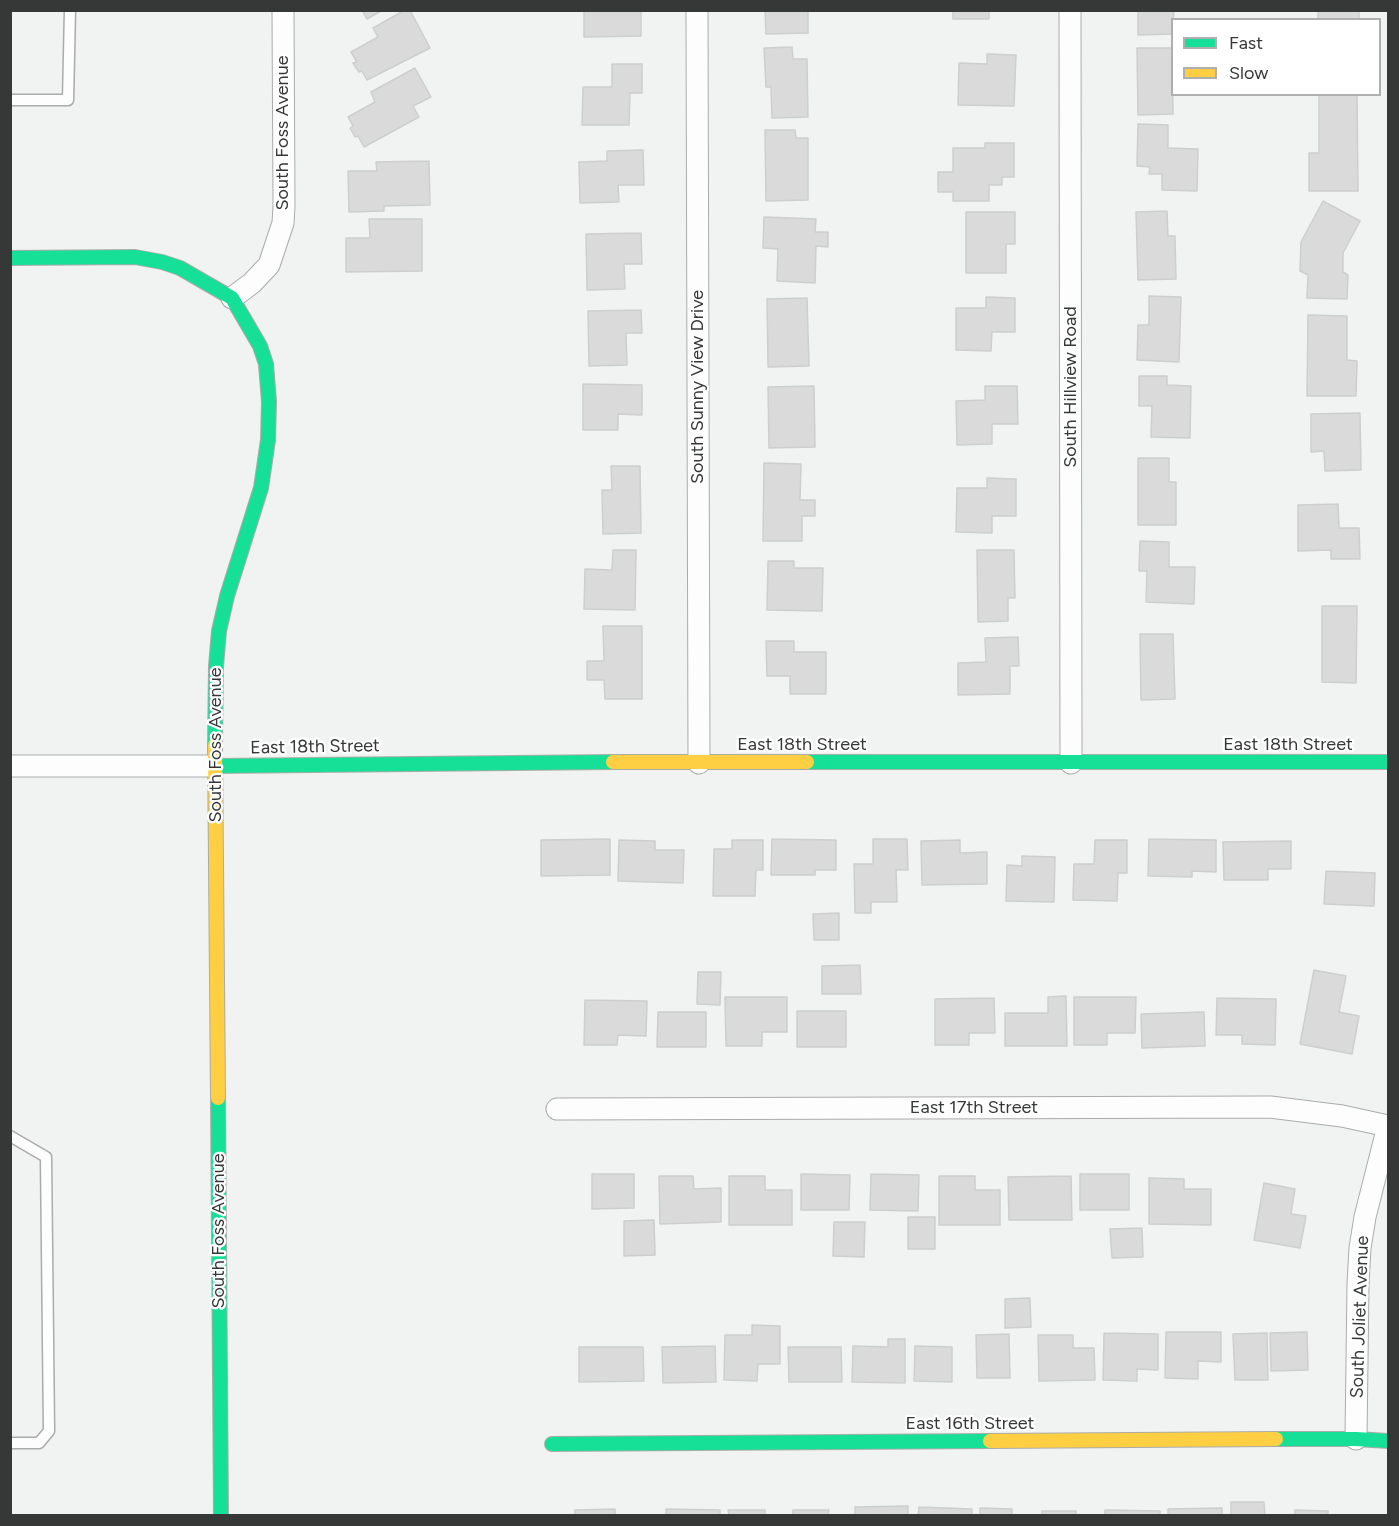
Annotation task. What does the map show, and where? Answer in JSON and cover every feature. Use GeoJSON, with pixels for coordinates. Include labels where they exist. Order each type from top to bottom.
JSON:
{"type":"FeatureCollection","features":[{"type":"Feature","properties":{"kind":"street","name":"South Foss Avenue"},"geometry":{"type":"LineString","coordinates":[[221,1515],[216,666],[219,631],[227,596],[261,488],[268,440],[269,402],[266,364],[260,346],[231,298],[252,283],[269,265],[283,223],[283,10]]}},
{"type":"Feature","properties":{"kind":"street","name":"South Sunny View Drive"},"geometry":{"type":"LineString","coordinates":[[697,10],[699,763]]}},
{"type":"Feature","properties":{"kind":"street","name":"South Hillview Road"},"geometry":{"type":"LineString","coordinates":[[1070,10],[1071,763]]}},
{"type":"Feature","properties":{"kind":"street"},"geometry":{"type":"LineString","coordinates":[[10,258],[135,257],[149,259],[180,268],[231,298]]}},
{"type":"Feature","properties":{"kind":"street","name":"East 18th Street"},"geometry":{"type":"LineString","coordinates":[[215,766],[544,762],[1389,762]]}},
{"type":"Feature","properties":{"kind":"street"},"geometry":{"type":"LineString","coordinates":[[10,766],[215,766]]}},
{"type":"Feature","properties":{"kind":"street","name":"East 17th Street"},"geometry":{"type":"LineString","coordinates":[[557,1109],[1270,1107],[1342,1116],[1388,1126]]}},
{"type":"Feature","properties":{"kind":"street","name":"South Joliet Avenue"},"geometry":{"type":"LineString","coordinates":[[1356,1439],[1360,1248],[1365,1217],[1388,1126]]}},
{"type":"Feature","properties":{"kind":"street","name":"East 16th Street"},"geometry":{"type":"LineString","coordinates":[[552,1444],[1356,1439],[1389,1441]]}},
{"type":"Feature","properties":{"kind":"lane"},"geometry":{"type":"LineString","coordinates":[[10,100],[68,100],[70,10]]}},
{"type":"Feature","properties":{"kind":"lane"},"geometry":{"type":"LineString","coordinates":[[10,1136],[46,1157],[49,1431],[39,1443],[10,1443]]}},
{"type":"Feature","properties":{"kind":"building"},"geometry":{"type":"Polygon","coordinates":[[[362,10],[383,10],[367,19],[362,10]]]}},
{"type":"Feature","properties":{"kind":"building"},"geometry":{"type":"Polygon","coordinates":[[[405,10],[410,10],[430,48],[367,80],[362,71],[359,72],[353,63],[357,62],[351,52],[378,37],[373,28],[405,10]]]}},
{"type":"Feature","properties":{"kind":"building"},"geometry":{"type":"Polygon","coordinates":[[[584,10],[641,10],[641,36],[584,37],[584,10]]]}},
{"type":"Feature","properties":{"kind":"building"},"geometry":{"type":"Polygon","coordinates":[[[765,10],[808,10],[808,33],[766,34],[765,10]]]}},
{"type":"Feature","properties":{"kind":"building"},"geometry":{"type":"Polygon","coordinates":[[[953,10],[989,10],[989,19],[953,19],[953,10]]]}},
{"type":"Feature","properties":{"kind":"building"},"geometry":{"type":"Polygon","coordinates":[[[1138,10],[1174,10],[1173,18],[1171,18],[1171,34],[1138,35],[1138,10]]]}},
{"type":"Feature","properties":{"kind":"building"},"geometry":{"type":"Polygon","coordinates":[[[1318,10],[1359,10],[1359,18],[1318,18],[1318,10]]]}},
{"type":"Feature","properties":{"kind":"building"},"geometry":{"type":"Polygon","coordinates":[[[792,47],[793,59],[807,59],[808,117],[772,118],[771,87],[766,87],[764,48],[792,47]]]}},
{"type":"Feature","properties":{"kind":"building"},"geometry":{"type":"Polygon","coordinates":[[[1137,48],[1171,48],[1173,114],[1138,115],[1137,48]]]}},
{"type":"Feature","properties":{"kind":"building"},"geometry":{"type":"Polygon","coordinates":[[[987,54],[1016,55],[1014,106],[958,105],[959,63],[987,64],[987,54]]]}},
{"type":"Feature","properties":{"kind":"building"},"geometry":{"type":"Polygon","coordinates":[[[612,64],[642,64],[642,93],[630,93],[629,125],[582,125],[583,87],[612,87],[612,64]]]}},
{"type":"Feature","properties":{"kind":"building"},"geometry":{"type":"Polygon","coordinates":[[[415,68],[431,97],[413,106],[419,117],[364,147],[350,128],[353,126],[348,117],[375,102],[371,92],[415,68]]]}},
{"type":"Feature","properties":{"kind":"building"},"geometry":{"type":"Polygon","coordinates":[[[1319,96],[1357,96],[1358,191],[1309,191],[1309,153],[1319,153],[1319,96]]]}},
{"type":"Feature","properties":{"kind":"building"},"geometry":{"type":"Polygon","coordinates":[[[1138,124],[1168,125],[1168,148],[1198,149],[1197,191],[1162,190],[1162,174],[1149,174],[1150,167],[1137,166],[1138,124]]]}},
{"type":"Feature","properties":{"kind":"building"},"geometry":{"type":"Polygon","coordinates":[[[765,130],[795,130],[796,138],[808,138],[808,200],[766,201],[765,130]]]}},
{"type":"Feature","properties":{"kind":"building"},"geometry":{"type":"Polygon","coordinates":[[[985,143],[1014,143],[1014,177],[1002,177],[1002,185],[989,185],[989,201],[953,201],[953,192],[938,192],[938,172],[953,172],[953,148],[985,148],[985,143]]]}},
{"type":"Feature","properties":{"kind":"building"},"geometry":{"type":"Polygon","coordinates":[[[643,150],[644,185],[618,185],[619,202],[580,203],[579,162],[607,161],[607,151],[643,150]]]}},
{"type":"Feature","properties":{"kind":"building"},"geometry":{"type":"Polygon","coordinates":[[[429,161],[430,205],[384,206],[384,211],[349,212],[348,171],[377,171],[376,162],[429,161]]]}},
{"type":"Feature","properties":{"kind":"building"},"geometry":{"type":"Polygon","coordinates":[[[1323,201],[1360,221],[1343,253],[1343,272],[1348,275],[1347,299],[1307,298],[1308,275],[1300,271],[1301,242],[1323,201]]]}},
{"type":"Feature","properties":{"kind":"building"},"geometry":{"type":"Polygon","coordinates":[[[1167,211],[1168,236],[1175,236],[1176,279],[1138,280],[1136,212],[1167,211]]]}},
{"type":"Feature","properties":{"kind":"building"},"geometry":{"type":"Polygon","coordinates":[[[966,212],[1015,212],[1015,244],[1006,244],[1006,273],[966,273],[966,212]]]}},
{"type":"Feature","properties":{"kind":"building"},"geometry":{"type":"Polygon","coordinates":[[[764,217],[816,219],[815,232],[828,232],[828,247],[816,246],[815,283],[777,281],[778,249],[763,248],[764,217]]]}},
{"type":"Feature","properties":{"kind":"building"},"geometry":{"type":"Polygon","coordinates":[[[369,219],[422,219],[422,271],[346,272],[346,238],[370,238],[369,219]]]}},
{"type":"Feature","properties":{"kind":"building"},"geometry":{"type":"Polygon","coordinates":[[[641,233],[642,264],[624,264],[625,289],[587,290],[586,234],[641,233]]]}},
{"type":"Feature","properties":{"kind":"building"},"geometry":{"type":"Polygon","coordinates":[[[1149,296],[1181,297],[1179,362],[1137,360],[1138,325],[1149,325],[1149,296]]]}},
{"type":"Feature","properties":{"kind":"building"},"geometry":{"type":"Polygon","coordinates":[[[986,297],[1015,298],[1015,332],[992,332],[991,351],[956,350],[956,308],[986,308],[986,297]]]}},
{"type":"Feature","properties":{"kind":"building"},"geometry":{"type":"Polygon","coordinates":[[[807,298],[809,366],[768,367],[767,299],[807,298]]]}},
{"type":"Feature","properties":{"kind":"building"},"geometry":{"type":"Polygon","coordinates":[[[641,310],[642,333],[626,333],[627,365],[589,366],[588,311],[641,310]]]}},
{"type":"Feature","properties":{"kind":"building"},"geometry":{"type":"Polygon","coordinates":[[[1308,315],[1347,316],[1347,360],[1357,361],[1356,396],[1307,396],[1308,315]]]}},
{"type":"Feature","properties":{"kind":"building"},"geometry":{"type":"Polygon","coordinates":[[[1139,376],[1167,376],[1167,385],[1191,386],[1190,438],[1151,437],[1152,406],[1139,406],[1139,376]]]}},
{"type":"Feature","properties":{"kind":"building"},"geometry":{"type":"Polygon","coordinates":[[[583,384],[642,385],[642,415],[618,414],[618,430],[583,430],[583,384]]]}},
{"type":"Feature","properties":{"kind":"building"},"geometry":{"type":"Polygon","coordinates":[[[814,386],[815,447],[769,448],[768,387],[814,386]]]}},
{"type":"Feature","properties":{"kind":"building"},"geometry":{"type":"Polygon","coordinates":[[[985,386],[1017,386],[1018,424],[992,424],[992,444],[957,445],[956,401],[985,400],[985,386]]]}},
{"type":"Feature","properties":{"kind":"building"},"geometry":{"type":"Polygon","coordinates":[[[1360,413],[1361,470],[1325,471],[1324,451],[1311,452],[1311,414],[1360,413]]]}},
{"type":"Feature","properties":{"kind":"building"},"geometry":{"type":"Polygon","coordinates":[[[1138,458],[1169,458],[1169,482],[1176,482],[1176,525],[1138,525],[1138,458]]]}},
{"type":"Feature","properties":{"kind":"building"},"geometry":{"type":"Polygon","coordinates":[[[764,463],[801,464],[800,500],[815,500],[815,516],[802,516],[802,541],[763,541],[764,463]]]}},
{"type":"Feature","properties":{"kind":"building"},"geometry":{"type":"Polygon","coordinates":[[[611,466],[640,466],[641,533],[603,534],[602,490],[612,490],[611,466]]]}},
{"type":"Feature","properties":{"kind":"building"},"geometry":{"type":"Polygon","coordinates":[[[987,478],[1016,479],[1016,516],[992,516],[992,533],[956,532],[957,488],[987,488],[987,478]]]}},
{"type":"Feature","properties":{"kind":"building"},"geometry":{"type":"Polygon","coordinates":[[[1338,504],[1339,528],[1359,528],[1360,559],[1331,559],[1331,550],[1298,551],[1298,505],[1338,504]]]}},
{"type":"Feature","properties":{"kind":"building"},"geometry":{"type":"Polygon","coordinates":[[[1140,541],[1169,542],[1169,567],[1195,567],[1194,604],[1146,602],[1147,571],[1139,571],[1140,541]]]}},
{"type":"Feature","properties":{"kind":"building"},"geometry":{"type":"Polygon","coordinates":[[[613,550],[636,550],[635,610],[584,609],[585,569],[612,570],[613,550]]]}},
{"type":"Feature","properties":{"kind":"building"},"geometry":{"type":"Polygon","coordinates":[[[977,550],[1014,550],[1015,598],[1008,598],[1008,621],[978,622],[977,550]]]}},
{"type":"Feature","properties":{"kind":"building"},"geometry":{"type":"Polygon","coordinates":[[[768,561],[794,561],[794,568],[823,568],[822,611],[767,610],[768,561]]]}},
{"type":"Feature","properties":{"kind":"building"},"geometry":{"type":"Polygon","coordinates":[[[1322,606],[1357,606],[1356,683],[1322,682],[1322,606]]]}},
{"type":"Feature","properties":{"kind":"building"},"geometry":{"type":"Polygon","coordinates":[[[603,626],[642,626],[642,699],[605,699],[604,680],[587,680],[587,661],[604,661],[603,626]]]}},
{"type":"Feature","properties":{"kind":"building"},"geometry":{"type":"Polygon","coordinates":[[[1140,634],[1173,634],[1175,699],[1141,700],[1140,634]]]}},
{"type":"Feature","properties":{"kind":"building"},"geometry":{"type":"Polygon","coordinates":[[[1018,637],[1019,666],[1010,666],[1010,694],[958,695],[958,663],[986,662],[985,638],[1018,637]]]}},
{"type":"Feature","properties":{"kind":"building"},"geometry":{"type":"Polygon","coordinates":[[[766,641],[794,641],[794,652],[826,652],[826,694],[790,694],[790,676],[767,676],[766,641]]]}},
{"type":"Feature","properties":{"kind":"building"},"geometry":{"type":"Polygon","coordinates":[[[610,839],[610,875],[541,876],[541,840],[610,839]]]}},
{"type":"Feature","properties":{"kind":"building"},"geometry":{"type":"Polygon","coordinates":[[[772,839],[836,840],[836,870],[815,870],[815,875],[771,875],[772,839]]]}},
{"type":"Feature","properties":{"kind":"building"},"geometry":{"type":"Polygon","coordinates":[[[873,839],[907,839],[908,870],[896,870],[897,902],[871,902],[871,913],[855,913],[854,864],[873,864],[873,839]]]}},
{"type":"Feature","properties":{"kind":"building"},"geometry":{"type":"Polygon","coordinates":[[[1149,839],[1216,840],[1216,872],[1192,871],[1192,877],[1148,876],[1149,839]]]}},
{"type":"Feature","properties":{"kind":"building"},"geometry":{"type":"Polygon","coordinates":[[[619,840],[655,841],[655,850],[684,850],[683,883],[618,881],[619,840]]]}},
{"type":"Feature","properties":{"kind":"building"},"geometry":{"type":"Polygon","coordinates":[[[732,840],[763,840],[763,870],[756,870],[755,896],[713,896],[714,849],[732,849],[732,840]]]}},
{"type":"Feature","properties":{"kind":"building"},"geometry":{"type":"Polygon","coordinates":[[[960,840],[960,853],[987,852],[987,884],[922,885],[921,841],[960,840]]]}},
{"type":"Feature","properties":{"kind":"building"},"geometry":{"type":"Polygon","coordinates":[[[1095,840],[1127,840],[1127,873],[1118,873],[1117,901],[1073,900],[1074,864],[1094,864],[1095,840]]]}},
{"type":"Feature","properties":{"kind":"building"},"geometry":{"type":"Polygon","coordinates":[[[1291,841],[1291,869],[1268,869],[1268,880],[1224,880],[1223,842],[1291,841]]]}},
{"type":"Feature","properties":{"kind":"building"},"geometry":{"type":"Polygon","coordinates":[[[1022,856],[1055,857],[1054,902],[1006,901],[1007,865],[1022,866],[1022,856]]]}},
{"type":"Feature","properties":{"kind":"building"},"geometry":{"type":"Polygon","coordinates":[[[1326,871],[1375,873],[1374,906],[1324,904],[1326,871]]]}},
{"type":"Feature","properties":{"kind":"building"},"geometry":{"type":"Polygon","coordinates":[[[839,913],[839,940],[814,940],[813,914],[839,913]]]}},
{"type":"Feature","properties":{"kind":"building"},"geometry":{"type":"Polygon","coordinates":[[[860,965],[861,994],[822,994],[822,966],[860,965]]]}},
{"type":"Feature","properties":{"kind":"building"},"geometry":{"type":"Polygon","coordinates":[[[1314,970],[1346,976],[1339,1012],[1359,1016],[1352,1054],[1300,1044],[1314,970]]]}},
{"type":"Feature","properties":{"kind":"building"},"geometry":{"type":"Polygon","coordinates":[[[698,972],[721,972],[720,1005],[697,1004],[698,972]]]}},
{"type":"Feature","properties":{"kind":"building"},"geometry":{"type":"Polygon","coordinates":[[[1066,996],[1067,1046],[1005,1046],[1005,1013],[1048,1013],[1048,997],[1066,996]]]}},
{"type":"Feature","properties":{"kind":"building"},"geometry":{"type":"Polygon","coordinates":[[[725,997],[787,997],[787,1032],[762,1032],[762,1046],[726,1046],[725,997]]]}},
{"type":"Feature","properties":{"kind":"building"},"geometry":{"type":"Polygon","coordinates":[[[1074,997],[1136,997],[1135,1033],[1107,1033],[1107,1045],[1074,1045],[1074,997]]]}},
{"type":"Feature","properties":{"kind":"building"},"geometry":{"type":"Polygon","coordinates":[[[994,998],[995,1033],[969,1033],[969,1045],[935,1045],[935,999],[994,998]]]}},
{"type":"Feature","properties":{"kind":"building"},"geometry":{"type":"Polygon","coordinates":[[[1217,998],[1276,999],[1275,1045],[1242,1044],[1242,1035],[1216,1035],[1217,998]]]}},
{"type":"Feature","properties":{"kind":"building"},"geometry":{"type":"Polygon","coordinates":[[[585,1000],[647,1001],[646,1036],[618,1035],[617,1045],[584,1045],[585,1000]]]}},
{"type":"Feature","properties":{"kind":"building"},"geometry":{"type":"Polygon","coordinates":[[[797,1011],[846,1011],[846,1047],[797,1047],[797,1011]]]}},
{"type":"Feature","properties":{"kind":"building"},"geometry":{"type":"Polygon","coordinates":[[[658,1012],[706,1012],[706,1047],[657,1047],[658,1012]]]}},
{"type":"Feature","properties":{"kind":"building"},"geometry":{"type":"Polygon","coordinates":[[[1204,1012],[1205,1046],[1142,1048],[1141,1014],[1204,1012]]]}},
{"type":"Feature","properties":{"kind":"building"},"geometry":{"type":"Polygon","coordinates":[[[592,1174],[634,1174],[634,1208],[592,1209],[592,1174]]]}},
{"type":"Feature","properties":{"kind":"building"},"geometry":{"type":"Polygon","coordinates":[[[801,1174],[850,1175],[849,1210],[801,1210],[801,1174]]]}},
{"type":"Feature","properties":{"kind":"building"},"geometry":{"type":"Polygon","coordinates":[[[871,1174],[919,1175],[918,1211],[870,1210],[871,1174]]]}},
{"type":"Feature","properties":{"kind":"building"},"geometry":{"type":"Polygon","coordinates":[[[1080,1174],[1129,1174],[1129,1210],[1080,1210],[1080,1174]]]}},
{"type":"Feature","properties":{"kind":"building"},"geometry":{"type":"Polygon","coordinates":[[[659,1176],[693,1176],[694,1189],[721,1188],[721,1222],[660,1224],[659,1176]]]}},
{"type":"Feature","properties":{"kind":"building"},"geometry":{"type":"Polygon","coordinates":[[[729,1176],[765,1176],[765,1190],[792,1190],[792,1225],[729,1225],[729,1176]]]}},
{"type":"Feature","properties":{"kind":"building"},"geometry":{"type":"Polygon","coordinates":[[[939,1176],[975,1176],[975,1190],[1000,1190],[1000,1225],[939,1225],[939,1176]]]}},
{"type":"Feature","properties":{"kind":"building"},"geometry":{"type":"Polygon","coordinates":[[[1071,1176],[1072,1220],[1009,1220],[1008,1177],[1071,1176]]]}},
{"type":"Feature","properties":{"kind":"building"},"geometry":{"type":"Polygon","coordinates":[[[1149,1178],[1184,1179],[1184,1189],[1211,1189],[1211,1225],[1149,1224],[1149,1178]]]}},
{"type":"Feature","properties":{"kind":"building"},"geometry":{"type":"Polygon","coordinates":[[[1264,1183],[1295,1189],[1291,1214],[1306,1216],[1300,1248],[1254,1240],[1264,1183]]]}},
{"type":"Feature","properties":{"kind":"building"},"geometry":{"type":"Polygon","coordinates":[[[908,1217],[935,1217],[935,1249],[908,1249],[908,1217]]]}},
{"type":"Feature","properties":{"kind":"building"},"geometry":{"type":"Polygon","coordinates":[[[654,1220],[655,1255],[624,1256],[624,1221],[654,1220]]]}},
{"type":"Feature","properties":{"kind":"building"},"geometry":{"type":"Polygon","coordinates":[[[834,1222],[865,1222],[864,1257],[833,1256],[834,1222]]]}},
{"type":"Feature","properties":{"kind":"building"},"geometry":{"type":"Polygon","coordinates":[[[1142,1228],[1143,1257],[1112,1258],[1110,1229],[1142,1228]]]}},
{"type":"Feature","properties":{"kind":"building"},"geometry":{"type":"Polygon","coordinates":[[[1030,1298],[1031,1327],[1005,1328],[1005,1299],[1030,1298]]]}},
{"type":"Feature","properties":{"kind":"building"},"geometry":{"type":"Polygon","coordinates":[[[752,1325],[780,1326],[780,1364],[758,1364],[757,1381],[724,1380],[725,1335],[752,1335],[752,1325]]]}},
{"type":"Feature","properties":{"kind":"building"},"geometry":{"type":"Polygon","coordinates":[[[1166,1332],[1221,1332],[1221,1362],[1198,1361],[1198,1379],[1165,1378],[1166,1332]]]}},
{"type":"Feature","properties":{"kind":"building"},"geometry":{"type":"Polygon","coordinates":[[[1307,1332],[1308,1370],[1271,1371],[1270,1333],[1307,1332]]]}},
{"type":"Feature","properties":{"kind":"building"},"geometry":{"type":"Polygon","coordinates":[[[1104,1333],[1158,1334],[1158,1370],[1137,1369],[1137,1381],[1103,1380],[1104,1333]]]}},
{"type":"Feature","properties":{"kind":"building"},"geometry":{"type":"Polygon","coordinates":[[[1267,1333],[1268,1380],[1235,1380],[1233,1334],[1267,1333]]]}},
{"type":"Feature","properties":{"kind":"building"},"geometry":{"type":"Polygon","coordinates":[[[1009,1334],[1010,1378],[977,1378],[976,1335],[1009,1334]]]}},
{"type":"Feature","properties":{"kind":"building"},"geometry":{"type":"Polygon","coordinates":[[[1038,1335],[1073,1335],[1073,1348],[1094,1348],[1095,1380],[1039,1381],[1038,1335]]]}},
{"type":"Feature","properties":{"kind":"building"},"geometry":{"type":"Polygon","coordinates":[[[888,1339],[905,1339],[905,1383],[852,1382],[853,1346],[888,1347],[888,1339]]]}},
{"type":"Feature","properties":{"kind":"building"},"geometry":{"type":"Polygon","coordinates":[[[715,1346],[716,1382],[663,1383],[662,1347],[715,1346]]]}},
{"type":"Feature","properties":{"kind":"building"},"geometry":{"type":"Polygon","coordinates":[[[915,1346],[952,1347],[952,1382],[914,1381],[915,1346]]]}},
{"type":"Feature","properties":{"kind":"building"},"geometry":{"type":"Polygon","coordinates":[[[579,1347],[643,1347],[644,1381],[579,1382],[579,1347]]]}},
{"type":"Feature","properties":{"kind":"building"},"geometry":{"type":"Polygon","coordinates":[[[788,1347],[841,1347],[842,1382],[789,1382],[788,1347]]]}},
{"type":"Feature","properties":{"kind":"building"},"geometry":{"type":"Polygon","coordinates":[[[1231,1502],[1264,1502],[1265,1516],[1231,1516],[1231,1502]]]}},
{"type":"Feature","properties":{"kind":"building"},"geometry":{"type":"Polygon","coordinates":[[[908,1506],[908,1516],[855,1516],[855,1507],[908,1506]]]}},
{"type":"Feature","properties":{"kind":"building"},"geometry":{"type":"Polygon","coordinates":[[[919,1507],[972,1509],[972,1516],[918,1516],[919,1507]]]}},
{"type":"Feature","properties":{"kind":"building"},"geometry":{"type":"Polygon","coordinates":[[[980,1508],[1012,1509],[1012,1516],[980,1516],[980,1508]]]}},
{"type":"Feature","properties":{"kind":"building"},"geometry":{"type":"Polygon","coordinates":[[[1222,1508],[1222,1516],[1168,1516],[1168,1509],[1222,1508]]]}},
{"type":"Feature","properties":{"kind":"building"},"geometry":{"type":"Polygon","coordinates":[[[615,1509],[615,1516],[575,1516],[575,1510],[615,1509]]]}},
{"type":"Feature","properties":{"kind":"building"},"geometry":{"type":"Polygon","coordinates":[[[666,1509],[720,1510],[720,1516],[666,1516],[666,1509]]]}},
{"type":"Feature","properties":{"kind":"building"},"geometry":{"type":"Polygon","coordinates":[[[728,1510],[765,1510],[765,1516],[729,1516],[728,1510]]]}},
{"type":"Feature","properties":{"kind":"building"},"geometry":{"type":"Polygon","coordinates":[[[793,1510],[829,1510],[828,1516],[793,1516],[793,1510]]]}},
{"type":"Feature","properties":{"kind":"building"},"geometry":{"type":"Polygon","coordinates":[[[1105,1510],[1160,1511],[1160,1516],[1105,1516],[1105,1510]]]}},
{"type":"Feature","properties":{"kind":"building"},"geometry":{"type":"Polygon","coordinates":[[[1295,1510],[1328,1511],[1328,1516],[1295,1516],[1295,1510]]]}},
{"type":"Feature","properties":{"kind":"building"},"geometry":{"type":"Polygon","coordinates":[[[1042,1511],[1076,1511],[1076,1516],[1042,1516],[1042,1511]]]}},
{"type":"Feature","properties":{"kind":"traffic: fast"},"geometry":{"type":"LineString","coordinates":[[10,258],[135,257],[180,268],[232,298],[260,346],[266,364],[269,402],[268,440],[261,488],[227,596],[219,631],[215,745]]}},
{"type":"Feature","properties":{"kind":"traffic: fast"},"geometry":{"type":"LineString","coordinates":[[215,766],[613,762]]}},
{"type":"Feature","properties":{"kind":"traffic: fast"},"geometry":{"type":"LineString","coordinates":[[807,762],[1388,762]]}},
{"type":"Feature","properties":{"kind":"traffic: fast"},"geometry":{"type":"LineString","coordinates":[[218,1098],[221,1516]]}},
{"type":"Feature","properties":{"kind":"traffic: fast"},"geometry":{"type":"LineString","coordinates":[[1276,1439],[1388,1441]]}},
{"type":"Feature","properties":{"kind":"traffic: fast"},"geometry":{"type":"LineString","coordinates":[[552,1444],[990,1441]]}},
{"type":"Feature","properties":{"kind":"traffic: slow"},"geometry":{"type":"LineString","coordinates":[[215,745],[218,1098]]}},
{"type":"Feature","properties":{"kind":"traffic: slow"},"geometry":{"type":"LineString","coordinates":[[613,762],[807,762]]}},
{"type":"Feature","properties":{"kind":"traffic: slow"},"geometry":{"type":"LineString","coordinates":[[990,1441],[1276,1439]]}}]}
